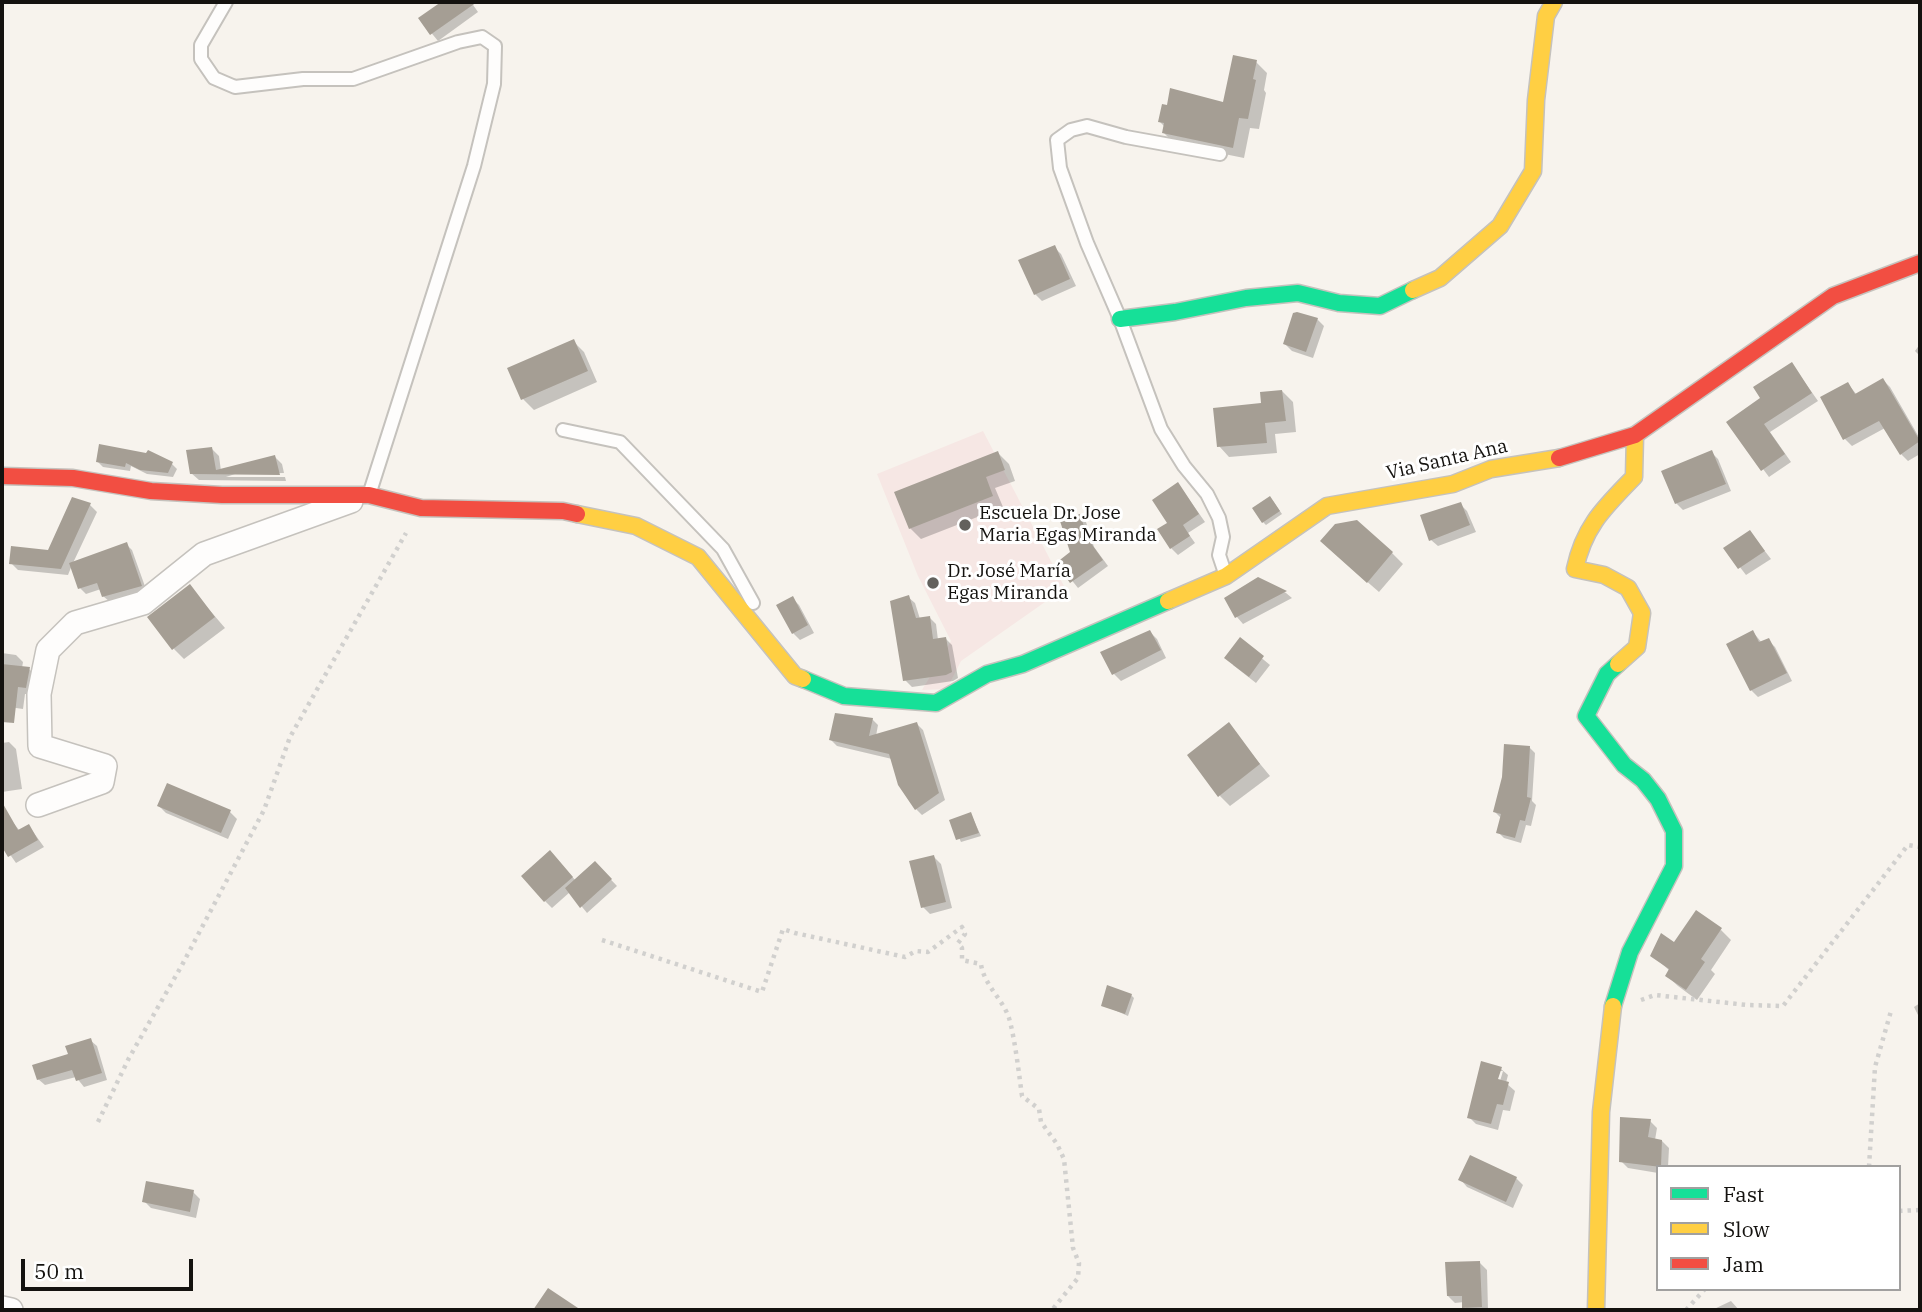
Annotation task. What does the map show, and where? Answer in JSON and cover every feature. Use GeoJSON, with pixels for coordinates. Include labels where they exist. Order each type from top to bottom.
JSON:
{"type":"FeatureCollection","features":[{"type":"Feature","properties":{"kind":"street"},"geometry":{"type":"LineString","coordinates":[[1120,319],[1175,312],[1246,298],[1298,293],[1339,303],[1380,306],[1440,278],[1500,226],[1533,171],[1536,100],[1546,16],[1554,2]]}},
{"type":"Feature","properties":{"kind":"street","name":"Via Santa Ana"},"geometry":{"type":"LineString","coordinates":[[794,676],[844,696],[936,702],[987,674],[1023,664],[1226,576],[1327,506],[1453,484],[1491,469],[1553,460],[1635,435],[1833,296],[1920,263]]}},
{"type":"Feature","properties":{"kind":"street"},"geometry":{"type":"LineString","coordinates":[[1596,1310],[1601,1112],[1614,998],[1630,952],[1674,866],[1674,831],[1658,799],[1643,780],[1624,765],[1586,716],[1607,674],[1637,647],[1642,613],[1628,588],[1604,575],[1575,569],[1578,547],[1587,527],[1634,477],[1635,435]]}},
{"type":"Feature","properties":{"kind":"street"},"geometry":{"type":"LineString","coordinates":[[2,476],[73,478],[151,491],[222,495],[369,495],[421,508],[563,511],[636,526],[698,557],[794,676]]}},
{"type":"Feature","properties":{"kind":"street"},"geometry":{"type":"LineString","coordinates":[[38,805],[102,782],[105,766],[40,746],[39,694],[48,650],[75,623],[143,603],[204,554],[369,495]]}},
{"type":"Feature","properties":{"kind":"street"},"geometry":{"type":"LineString","coordinates":[[2,1308],[11,1310]]}},
{"type":"Feature","properties":{"kind":"lane"},"geometry":{"type":"LineString","coordinates":[[226,2],[201,45],[201,59],[214,78],[235,87],[303,79],[353,79],[458,42],[482,37],[495,46],[494,85],[474,166],[369,495]]}},
{"type":"Feature","properties":{"kind":"lane"},"geometry":{"type":"LineString","coordinates":[[1220,154],[1087,127],[1071,130],[1058,140],[1060,168],[1161,429],[1184,466],[1208,494],[1219,517],[1223,537],[1219,555],[1226,576]]}},
{"type":"Feature","properties":{"kind":"lane"},"geometry":{"type":"LineString","coordinates":[[563,430],[620,442],[723,549],[794,676]]}},
{"type":"Feature","properties":{"kind":"path"},"geometry":{"type":"LineString","coordinates":[[98,1122],[129,1058],[264,810],[290,737],[421,508]]}},
{"type":"Feature","properties":{"kind":"path"},"geometry":{"type":"LineString","coordinates":[[1613,1008],[1656,995],[1747,1005],[1783,1006],[1908,845],[1920,847]]}},
{"type":"Feature","properties":{"kind":"path"},"geometry":{"type":"LineString","coordinates":[[602,940],[762,992],[783,929],[905,957],[916,951],[928,952],[962,927],[965,934],[958,943],[962,948],[962,960],[981,964],[983,978],[996,993],[1009,1018],[1022,1096],[1040,1110],[1041,1122],[1064,1159],[1073,1248],[1079,1263],[1078,1278],[1052,1310]]}},
{"type":"Feature","properties":{"kind":"path"},"geometry":{"type":"LineString","coordinates":[[1869,1165],[1875,1067],[1891,1012]]}},
{"type":"Feature","properties":{"kind":"path"},"geometry":{"type":"LineString","coordinates":[[1901,1211],[1920,1210]]}},
{"type":"Feature","properties":{"kind":"path"},"geometry":{"type":"LineString","coordinates":[[1686,1310],[1703,1291]]}},
{"type":"Feature","properties":{"kind":"shaded area","name":"Escuela Dr. Jose Maria Egas Miranda"},"geometry":{"type":"Polygon","coordinates":[[[983,431],[1065,588],[961,661],[947,689],[922,690],[951,641],[918,576],[877,474],[983,431]]]}},
{"type":"Feature","properties":{"kind":"building"},"geometry":{"type":"Polygon","coordinates":[[[441,2],[477,2],[430,35],[418,18],[441,2]]]}},
{"type":"Feature","properties":{"kind":"building"},"geometry":{"type":"Polygon","coordinates":[[[1233,55],[1257,60],[1248,119],[1239,118],[1233,148],[1162,133],[1164,123],[1158,122],[1162,104],[1167,105],[1170,88],[1223,102],[1233,55]]]}},
{"type":"Feature","properties":{"kind":"building"},"geometry":{"type":"Polygon","coordinates":[[[1055,245],[1070,279],[1034,295],[1018,260],[1055,245]]]}},
{"type":"Feature","properties":{"kind":"building"},"geometry":{"type":"Polygon","coordinates":[[[1293,313],[1318,318],[1306,352],[1283,344],[1293,313]]]}},
{"type":"Feature","properties":{"kind":"building"},"geometry":{"type":"Polygon","coordinates":[[[574,339],[588,371],[521,400],[507,368],[574,339]]]}},
{"type":"Feature","properties":{"kind":"building"},"geometry":{"type":"Polygon","coordinates":[[[1792,362],[1812,393],[1764,424],[1785,454],[1761,471],[1726,422],[1760,398],[1753,387],[1792,362]]]}},
{"type":"Feature","properties":{"kind":"building"},"geometry":{"type":"Polygon","coordinates":[[[1883,378],[1920,441],[1900,455],[1879,421],[1843,440],[1820,397],[1848,382],[1855,394],[1883,378]]]}},
{"type":"Feature","properties":{"kind":"building"},"geometry":{"type":"Polygon","coordinates":[[[1282,390],[1286,421],[1265,423],[1267,443],[1217,447],[1213,408],[1261,403],[1260,392],[1282,390]]]}},
{"type":"Feature","properties":{"kind":"building"},"geometry":{"type":"Polygon","coordinates":[[[99,444],[146,453],[148,450],[173,462],[168,473],[140,470],[126,463],[125,467],[96,462],[99,444]]]}},
{"type":"Feature","properties":{"kind":"building"},"geometry":{"type":"Polygon","coordinates":[[[212,447],[216,470],[275,455],[280,475],[190,474],[186,450],[212,447]]]}},
{"type":"Feature","properties":{"kind":"building"},"geometry":{"type":"Polygon","coordinates":[[[1712,450],[1726,484],[1675,504],[1661,471],[1712,450]]]}},
{"type":"Feature","properties":{"kind":"building"},"geometry":{"type":"Polygon","coordinates":[[[998,451],[1005,470],[986,477],[993,496],[909,529],[894,492],[998,451]]]}},
{"type":"Feature","properties":{"kind":"building"},"geometry":{"type":"Polygon","coordinates":[[[1178,482],[1199,514],[1183,525],[1190,536],[1170,549],[1157,529],[1167,523],[1152,500],[1178,482]]]}},
{"type":"Feature","properties":{"kind":"building"},"geometry":{"type":"Polygon","coordinates":[[[1270,496],[1280,511],[1262,523],[1252,508],[1270,496]]]}},
{"type":"Feature","properties":{"kind":"building"},"geometry":{"type":"Polygon","coordinates":[[[72,497],[91,503],[61,569],[9,564],[11,546],[48,550],[72,497]]]}},
{"type":"Feature","properties":{"kind":"building"},"geometry":{"type":"Polygon","coordinates":[[[1461,502],[1470,525],[1429,541],[1420,515],[1461,502]]]}},
{"type":"Feature","properties":{"kind":"building"},"geometry":{"type":"Polygon","coordinates":[[[1080,514],[1088,539],[1103,560],[1070,583],[1056,563],[1070,552],[1060,521],[1080,514]]]}},
{"type":"Feature","properties":{"kind":"building"},"geometry":{"type":"Polygon","coordinates":[[[1357,520],[1393,552],[1367,583],[1320,541],[1335,524],[1357,520]]]}},
{"type":"Feature","properties":{"kind":"building"},"geometry":{"type":"Polygon","coordinates":[[[1750,530],[1765,551],[1738,569],[1723,548],[1750,530]]]}},
{"type":"Feature","properties":{"kind":"building"},"geometry":{"type":"Polygon","coordinates":[[[127,542],[142,586],[102,597],[97,583],[78,589],[69,563],[127,542]]]}},
{"type":"Feature","properties":{"kind":"building"},"geometry":{"type":"Polygon","coordinates":[[[1258,577],[1287,591],[1235,618],[1224,598],[1258,577]]]}},
{"type":"Feature","properties":{"kind":"building"},"geometry":{"type":"Polygon","coordinates":[[[190,584],[215,617],[172,650],[147,617],[190,584]]]}},
{"type":"Feature","properties":{"kind":"building"},"geometry":{"type":"Polygon","coordinates":[[[909,595],[916,618],[930,616],[933,639],[946,637],[952,672],[903,681],[890,601],[909,595]]]}},
{"type":"Feature","properties":{"kind":"building"},"geometry":{"type":"Polygon","coordinates":[[[793,596],[808,625],[792,634],[776,605],[793,596]]]}},
{"type":"Feature","properties":{"kind":"building"},"geometry":{"type":"Polygon","coordinates":[[[1150,630],[1161,650],[1112,675],[1100,652],[1150,630]]]}},
{"type":"Feature","properties":{"kind":"building"},"geometry":{"type":"Polygon","coordinates":[[[1753,630],[1759,642],[1769,638],[1787,673],[1750,691],[1726,644],[1753,630]]]}},
{"type":"Feature","properties":{"kind":"building"},"geometry":{"type":"Polygon","coordinates":[[[1240,637],[1264,656],[1249,677],[1224,658],[1240,637]]]}},
{"type":"Feature","properties":{"kind":"building"},"geometry":{"type":"Polygon","coordinates":[[[2,664],[30,667],[26,688],[18,687],[14,723],[2,722],[2,664]]]}},
{"type":"Feature","properties":{"kind":"building"},"geometry":{"type":"Polygon","coordinates":[[[835,713],[873,718],[869,736],[917,722],[939,793],[915,810],[898,785],[889,754],[829,740],[835,713]]]}},
{"type":"Feature","properties":{"kind":"building"},"geometry":{"type":"Polygon","coordinates":[[[1229,722],[1260,764],[1218,797],[1187,755],[1229,722]]]}},
{"type":"Feature","properties":{"kind":"building"},"geometry":{"type":"Polygon","coordinates":[[[1504,744],[1530,746],[1527,797],[1531,798],[1525,821],[1520,820],[1515,838],[1496,833],[1501,814],[1493,812],[1502,777],[1504,744]]]}},
{"type":"Feature","properties":{"kind":"building"},"geometry":{"type":"Polygon","coordinates":[[[167,783],[231,810],[221,833],[157,806],[167,783]]]}},
{"type":"Feature","properties":{"kind":"building"},"geometry":{"type":"Polygon","coordinates":[[[2,802],[18,830],[29,824],[38,840],[8,857],[2,847],[2,802]]]}},
{"type":"Feature","properties":{"kind":"building"},"geometry":{"type":"Polygon","coordinates":[[[971,812],[979,833],[956,840],[949,820],[971,812]]]}},
{"type":"Feature","properties":{"kind":"building"},"geometry":{"type":"Polygon","coordinates":[[[550,850],[573,877],[544,902],[521,876],[550,850]]]}},
{"type":"Feature","properties":{"kind":"building"},"geometry":{"type":"Polygon","coordinates":[[[934,855],[946,902],[921,908],[909,861],[934,855]]]}},
{"type":"Feature","properties":{"kind":"building"},"geometry":{"type":"Polygon","coordinates":[[[595,861],[612,879],[580,908],[565,888],[595,861]]]}},
{"type":"Feature","properties":{"kind":"building"},"geometry":{"type":"Polygon","coordinates":[[[1696,910],[1722,928],[1701,959],[1705,962],[1686,990],[1665,976],[1669,969],[1650,956],[1661,933],[1674,942],[1696,910]]]}},
{"type":"Feature","properties":{"kind":"building"},"geometry":{"type":"Polygon","coordinates":[[[1107,985],[1132,994],[1125,1014],[1101,1006],[1107,985]]]}},
{"type":"Feature","properties":{"kind":"building"},"geometry":{"type":"Polygon","coordinates":[[[91,1038],[102,1073],[76,1081],[72,1070],[37,1080],[32,1065],[68,1054],[65,1046],[91,1038]]]}},
{"type":"Feature","properties":{"kind":"building"},"geometry":{"type":"Polygon","coordinates":[[[1481,1061],[1502,1067],[1498,1079],[1509,1082],[1503,1105],[1497,1104],[1491,1124],[1467,1118],[1481,1061]]]}},
{"type":"Feature","properties":{"kind":"building"},"geometry":{"type":"Polygon","coordinates":[[[1620,1117],[1651,1119],[1648,1137],[1662,1140],[1661,1165],[1619,1162],[1620,1117]]]}},
{"type":"Feature","properties":{"kind":"building"},"geometry":{"type":"Polygon","coordinates":[[[1470,1155],[1517,1177],[1506,1202],[1458,1180],[1470,1155]]]}},
{"type":"Feature","properties":{"kind":"building"},"geometry":{"type":"Polygon","coordinates":[[[146,1181],[194,1190],[190,1212],[142,1202],[146,1181]]]}},
{"type":"Feature","properties":{"kind":"building"},"geometry":{"type":"Polygon","coordinates":[[[1480,1261],[1482,1307],[1462,1308],[1462,1296],[1447,1296],[1445,1262],[1480,1261]]]}},
{"type":"Feature","properties":{"kind":"building"},"geometry":{"type":"Polygon","coordinates":[[[548,1288],[581,1310],[533,1310],[548,1288]]]}},
{"type":"Feature","properties":{"kind":"traffic: fast"},"geometry":{"type":"LineString","coordinates":[[1120,319],[1175,312],[1246,298],[1298,293],[1339,303],[1380,306],[1413,290]]}},
{"type":"Feature","properties":{"kind":"traffic: fast"},"geometry":{"type":"LineString","coordinates":[[803,679],[844,696],[936,703],[987,674],[1023,664],[1168,601]]}},
{"type":"Feature","properties":{"kind":"traffic: fast"},"geometry":{"type":"LineString","coordinates":[[1613,1006],[1630,952],[1674,866],[1674,831],[1658,799],[1643,780],[1624,765],[1586,716],[1607,674],[1618,664]]}},
{"type":"Feature","properties":{"kind":"traffic: slow"},"geometry":{"type":"LineString","coordinates":[[1413,290],[1440,278],[1500,226],[1533,171],[1536,100],[1546,16],[1554,2]]}},
{"type":"Feature","properties":{"kind":"traffic: slow"},"geometry":{"type":"LineString","coordinates":[[1618,664],[1637,647],[1642,613],[1628,588],[1604,575],[1575,569],[1584,541],[1597,518],[1634,477],[1635,435]]}},
{"type":"Feature","properties":{"kind":"traffic: slow"},"geometry":{"type":"LineString","coordinates":[[1168,601],[1226,576],[1327,506],[1453,484],[1491,469],[1559,458]]}},
{"type":"Feature","properties":{"kind":"traffic: slow"},"geometry":{"type":"LineString","coordinates":[[577,514],[636,526],[698,557],[795,676],[803,679]]}},
{"type":"Feature","properties":{"kind":"traffic: slow"},"geometry":{"type":"LineString","coordinates":[[1596,1310],[1601,1112],[1613,1006]]}},
{"type":"Feature","properties":{"kind":"traffic: jam"},"geometry":{"type":"LineString","coordinates":[[1559,458],[1635,435],[1833,296],[1920,263]]}},
{"type":"Feature","properties":{"kind":"traffic: jam"},"geometry":{"type":"LineString","coordinates":[[2,476],[73,478],[151,491],[222,495],[369,495],[421,508],[563,511],[577,514]]}},
{"type":"Feature","properties":{"kind":"place","name":"Escuela Dr. Jose Maria Egas Miranda"},"geometry":{"type":"Point","coordinates":[965,525]}},
{"type":"Feature","properties":{"kind":"place","name":"Dr. José María Egas Miranda"},"geometry":{"type":"Point","coordinates":[933,583]}}]}
